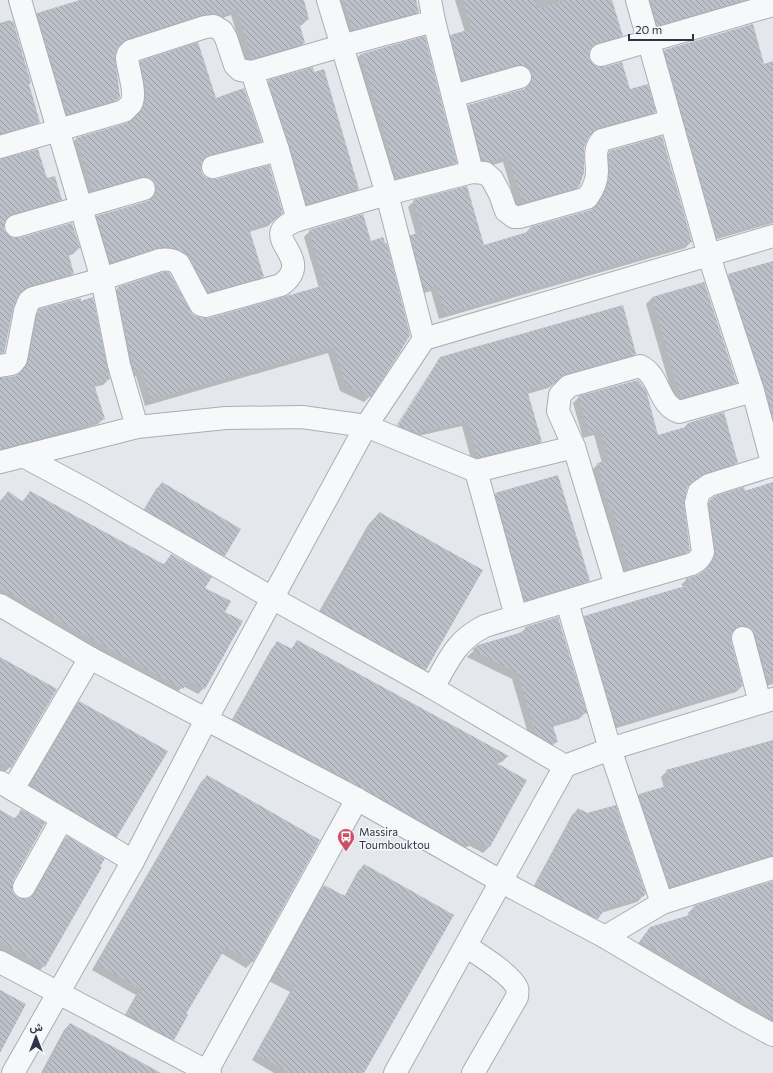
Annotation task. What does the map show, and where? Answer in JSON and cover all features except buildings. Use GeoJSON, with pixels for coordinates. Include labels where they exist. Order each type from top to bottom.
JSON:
{"type":"FeatureCollection","features":[{"type":"Feature","properties":{"kind":"street"},"geometry":{"type":"LineString","coordinates":[[20,0],[102,278],[120,365],[137,427]]}},
{"type":"Feature","properties":{"kind":"street"},"geometry":{"type":"LineString","coordinates":[[328,0],[387,194],[424,339]]}},
{"type":"Feature","properties":{"kind":"street"},"geometry":{"type":"LineString","coordinates":[[430,0],[472,172]]}},
{"type":"Feature","properties":{"kind":"street"},"geometry":{"type":"LineString","coordinates":[[433,688],[456,648],[464,639],[486,626],[698,561],[702,557],[703,552],[696,503],[699,492],[709,485],[773,466],[753,391],[709,256],[637,0]]}},
{"type":"Feature","properties":{"kind":"street"},"geometry":{"type":"LineString","coordinates":[[601,56],[773,5]]}},
{"type":"Feature","properties":{"kind":"street"},"geometry":{"type":"LineString","coordinates":[[0,147],[124,111],[131,103],[133,97],[133,88],[127,58],[128,54],[131,51],[205,27],[214,26],[222,31],[226,38],[235,65],[240,70],[252,72],[434,21]]}},
{"type":"Feature","properties":{"kind":"street"},"geometry":{"type":"LineString","coordinates":[[252,72],[278,150],[298,220]]}},
{"type":"Feature","properties":{"kind":"street"},"geometry":{"type":"LineString","coordinates":[[453,96],[520,78]]}},
{"type":"Feature","properties":{"kind":"street"},"geometry":{"type":"LineString","coordinates":[[0,366],[12,364],[16,359],[25,311],[29,300],[33,298],[160,260],[173,260],[179,264],[201,305],[206,306],[281,284],[287,280],[293,270],[294,262],[283,241],[281,233],[282,228],[289,223],[387,194],[472,172],[486,173],[492,179],[500,194],[506,211],[514,217],[520,217],[587,198],[595,184],[597,172],[596,148],[602,140],[670,121]]}},
{"type":"Feature","properties":{"kind":"street"},"geometry":{"type":"LineString","coordinates":[[213,167],[278,150]]}},
{"type":"Feature","properties":{"kind":"street"},"geometry":{"type":"LineString","coordinates":[[16,226],[144,189]]}},
{"type":"Feature","properties":{"kind":"street"},"geometry":{"type":"LineString","coordinates":[[13,1073],[133,861],[206,720],[366,426],[424,339],[773,236]]}},
{"type":"Feature","properties":{"kind":"street"},"geometry":{"type":"LineString","coordinates":[[616,586],[574,447],[558,411],[560,395],[569,386],[640,366],[646,368],[653,376],[661,394],[670,407],[679,412],[753,391]]}},
{"type":"Feature","properties":{"kind":"street"},"geometry":{"type":"LineString","coordinates":[[0,462],[137,427],[226,418],[258,417],[302,417],[366,426],[476,471],[574,447]]}},
{"type":"Feature","properties":{"kind":"street"},"geometry":{"type":"LineString","coordinates":[[23,456],[92,493],[272,598],[433,688],[565,766]]}},
{"type":"Feature","properties":{"kind":"street"},"geometry":{"type":"LineString","coordinates":[[476,471],[516,616]]}},
{"type":"Feature","properties":{"kind":"street"},"geometry":{"type":"LineString","coordinates":[[567,602],[610,749],[662,903]]}},
{"type":"Feature","properties":{"kind":"street"},"geometry":{"type":"LineString","coordinates":[[0,605],[90,658],[357,799],[502,882],[605,937],[738,1016],[773,1035]]}},
{"type":"Feature","properties":{"kind":"street"},"geometry":{"type":"LineString","coordinates":[[395,1073],[565,766],[610,749],[766,701],[743,638]]}},
{"type":"Feature","properties":{"kind":"street"},"geometry":{"type":"LineString","coordinates":[[90,658],[6,786],[133,861]]}},
{"type":"Feature","properties":{"kind":"street"},"geometry":{"type":"LineString","coordinates":[[0,962],[207,1072],[357,799]]}},
{"type":"Feature","properties":{"kind":"street"},"geometry":{"type":"LineString","coordinates":[[24,887],[62,819]]}},
{"type":"Feature","properties":{"kind":"street"},"geometry":{"type":"LineString","coordinates":[[605,937],[662,903],[773,868]]}},
{"type":"Feature","properties":{"kind":"street"},"geometry":{"type":"LineString","coordinates":[[466,946],[494,965],[509,978],[517,987],[518,992],[517,997],[473,1073]]}},
{"type":"Feature","properties":{"kind":"place","name":"Massira Toumbouktou"},"geometry":{"type":"Point","coordinates":[346,852]}}]}
